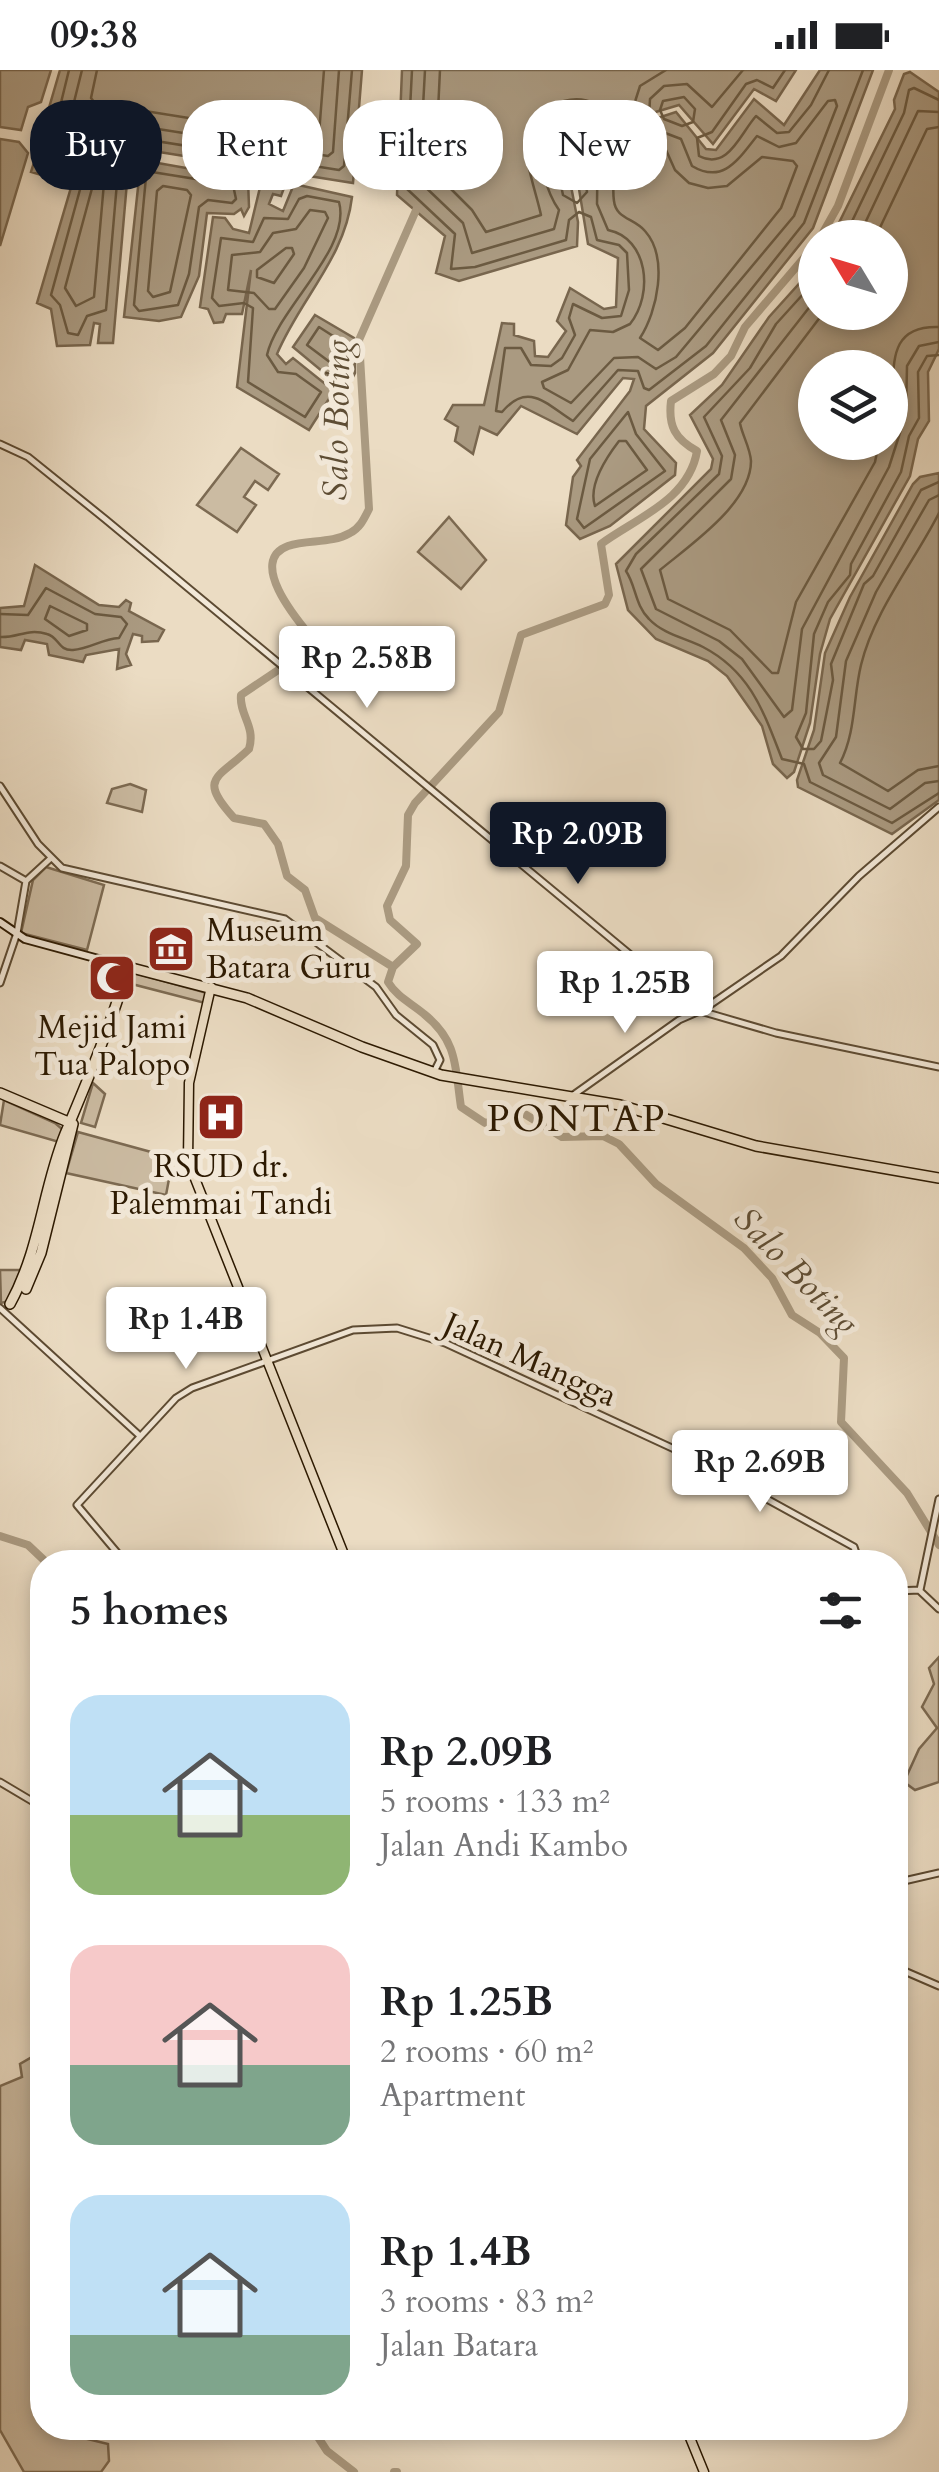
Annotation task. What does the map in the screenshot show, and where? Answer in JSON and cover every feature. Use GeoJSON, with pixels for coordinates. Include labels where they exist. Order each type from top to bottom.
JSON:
{"type":"FeatureCollection","features":[{"type":"Feature","properties":{"kind":"highway"},"geometry":{"type":"LineString","coordinates":[[3,1310],[28,1273],[39,1245],[66,1134],[128,967],[211,987],[465,1081],[572,1096],[757,1144],[939,1175]]}},
{"type":"Feature","properties":{"kind":"highway"},"geometry":{"type":"LineString","coordinates":[[0,1093],[72,1124]]}},
{"type":"Feature","properties":{"kind":"main road"},"geometry":{"type":"LineString","coordinates":[[0,922],[17,933],[128,967]]}},
{"type":"Feature","properties":{"kind":"main road"},"geometry":{"type":"LineString","coordinates":[[211,987],[190,1083],[186,1154],[342,1550]]}},
{"type":"Feature","properties":{"kind":"main road"},"geometry":{"type":"LineString","coordinates":[[691,2440],[704,2472]]}},
{"type":"Feature","properties":{"kind":"street"},"geometry":{"type":"LineString","coordinates":[[0,444],[40,467],[696,1010],[776,1033],[939,1067]]}},
{"type":"Feature","properties":{"kind":"street"},"geometry":{"type":"LineString","coordinates":[[0,786],[62,868],[109,882],[285,919],[360,974],[396,1016],[433,1045],[442,1075]]}},
{"type":"Feature","properties":{"kind":"street"},"geometry":{"type":"LineString","coordinates":[[572,1096],[789,949],[859,876],[939,807]]}},
{"type":"Feature","properties":{"kind":"street"},"geometry":{"type":"LineString","coordinates":[[0,984],[17,933],[26,880],[51,858]]}},
{"type":"Feature","properties":{"kind":"street"},"geometry":{"type":"LineString","coordinates":[[0,866],[26,880]]}},
{"type":"Feature","properties":{"kind":"street"},"geometry":{"type":"LineString","coordinates":[[3,1310],[140,1436]]}},
{"type":"Feature","properties":{"kind":"street","name":"Jalan Mangga"},"geometry":{"type":"LineString","coordinates":[[114,1550],[77,1505],[184,1392],[353,1330],[382,1326],[445,1343],[685,1454],[855,1550]]}},
{"type":"Feature","properties":{"kind":"street"},"geometry":{"type":"LineString","coordinates":[[920,1591],[939,1498]]}},
{"type":"Feature","properties":{"kind":"street"},"geometry":{"type":"LineString","coordinates":[[908,1591],[920,1591],[939,1609]]}},
{"type":"Feature","properties":{"kind":"street"},"geometry":{"type":"LineString","coordinates":[[0,1782],[30,1800]]}},
{"type":"Feature","properties":{"kind":"street"},"geometry":{"type":"LineString","coordinates":[[908,1881],[939,1873]]}},
{"type":"Feature","properties":{"kind":"street"},"geometry":{"type":"LineString","coordinates":[[908,1973],[939,1986]]}},
{"type":"Feature","properties":{"kind":"shaded area"},"geometry":{"type":"Polygon","coordinates":[[[241,448],[279,474],[268,490],[255,481],[244,497],[256,505],[237,532],[197,505],[241,448]]]}},
{"type":"Feature","properties":{"kind":"shaded area"},"geometry":{"type":"Polygon","coordinates":[[[449,517],[486,560],[461,589],[418,552],[449,517]]]}},
{"type":"Feature","properties":{"kind":"shaded area"},"geometry":{"type":"Polygon","coordinates":[[[130,784],[146,790],[142,812],[107,803],[112,789],[130,784]]]}},
{"type":"Feature","properties":{"kind":"shaded area"},"geometry":{"type":"Polygon","coordinates":[[[46,867],[104,885],[87,950],[21,933],[33,880],[46,867]]]}},
{"type":"Feature","properties":{"kind":"shaded area"},"geometry":{"type":"Polygon","coordinates":[[[131,972],[207,993],[205,1003],[128,983],[131,972]]]}},
{"type":"Feature","properties":{"kind":"shaded area"},"geometry":{"type":"Polygon","coordinates":[[[93,1083],[105,1094],[95,1127],[81,1123],[93,1083]]]}},
{"type":"Feature","properties":{"kind":"shaded area"},"geometry":{"type":"Polygon","coordinates":[[[4,1100],[55,1123],[62,1129],[59,1142],[0,1125],[4,1100]]]}},
{"type":"Feature","properties":{"kind":"shaded area"},"geometry":{"type":"Polygon","coordinates":[[[78,1132],[173,1158],[166,1195],[66,1173],[78,1132]]]}},
{"type":"Feature","properties":{"kind":"shaded area"},"geometry":{"type":"Polygon","coordinates":[[[0,1270],[26,1270],[9,1301],[1,1303],[0,1270]]]}},
{"type":"Feature","properties":{"kind":"shaded area"},"geometry":{"type":"Polygon","coordinates":[[[939,1657],[939,1782],[915,1790],[908,1785],[908,1773],[919,1749],[937,1728],[922,1707],[934,1684],[929,1668],[939,1657]]]}},
{"type":"Feature","properties":{"kind":"shaded area"},"geometry":{"type":"Polygon","coordinates":[[[30,2058],[30,2440],[92,2440],[108,2444],[109,2461],[101,2472],[24,2472],[0,2430],[0,2086],[22,2077],[20,2064],[30,2058]]]}},
{"type":"Feature","properties":{"kind":"water"},"geometry":{"type":"Polygon","coordinates":[[[0,70],[51,70],[42,100],[30,100],[21,130],[0,127],[0,70]]]}},
{"type":"Feature","properties":{"kind":"water"},"geometry":{"type":"Polygon","coordinates":[[[60,70],[362,70],[360,100],[343,100],[343,181],[323,178],[323,100],[182,100],[182,156],[162,152],[162,100],[51,100],[60,70]]]}},
{"type":"Feature","properties":{"kind":"water"},"geometry":{"type":"Polygon","coordinates":[[[402,70],[796,70],[776,101],[754,89],[713,144],[679,105],[667,109],[667,100],[523,100],[523,190],[572,190],[578,222],[577,246],[459,281],[436,273],[445,236],[397,195],[397,190],[503,190],[503,100],[401,100],[402,70]]]}},
{"type":"Feature","properties":{"kind":"water"},"geometry":{"type":"Polygon","coordinates":[[[820,70],[873,70],[816,220],[798,220],[798,247],[713,353],[646,406],[644,429],[676,463],[675,475],[610,526],[580,539],[566,525],[573,477],[581,466],[577,460],[630,391],[634,379],[623,378],[577,434],[521,406],[497,435],[480,427],[473,454],[455,441],[458,427],[445,419],[453,405],[484,405],[502,323],[514,324],[514,335],[534,341],[535,356],[548,357],[566,331],[557,321],[570,288],[604,309],[616,307],[618,258],[588,244],[579,190],[667,190],[667,115],[676,112],[706,149],[716,150],[754,99],[784,125],[820,70]]]}},
{"type":"Feature","properties":{"kind":"water"},"geometry":{"type":"Polygon","coordinates":[[[910,72],[939,92],[939,349],[928,372],[929,421],[918,439],[910,476],[830,619],[820,654],[810,723],[794,772],[787,778],[773,764],[762,726],[727,676],[708,661],[656,639],[628,610],[616,564],[711,469],[713,459],[690,415],[722,385],[769,317],[798,285],[798,330],[908,330],[908,220],[840,220],[895,109],[894,100],[904,74],[910,72]]]}},
{"type":"Feature","properties":{"kind":"water"},"geometry":{"type":"Polygon","coordinates":[[[0,139],[19,142],[28,153],[0,246],[0,139]]]}},
{"type":"Feature","properties":{"kind":"water"},"geometry":{"type":"Polygon","coordinates":[[[162,164],[182,167],[182,190],[248,190],[249,207],[244,216],[241,209],[234,214],[207,213],[199,276],[181,317],[159,321],[124,317],[138,190],[162,190],[162,164]]]}},
{"type":"Feature","properties":{"kind":"water"},"geometry":{"type":"Polygon","coordinates":[[[70,190],[126,190],[113,343],[98,343],[100,324],[94,323],[90,345],[57,346],[51,309],[37,303],[70,190]]]}},
{"type":"Feature","properties":{"kind":"water"},"geometry":{"type":"Polygon","coordinates":[[[259,190],[283,190],[281,196],[273,194],[269,204],[283,211],[292,190],[321,190],[352,197],[341,240],[277,354],[286,364],[293,358],[334,391],[309,430],[237,387],[251,270],[242,314],[226,314],[223,322],[214,323],[208,309],[200,307],[213,217],[225,218],[233,229],[249,233],[259,190]]]}},
{"type":"Feature","properties":{"kind":"water"},"geometry":{"type":"Polygon","coordinates":[[[315,315],[354,338],[355,373],[346,391],[293,347],[315,315]]]}},
{"type":"Feature","properties":{"kind":"water"},"geometry":{"type":"Polygon","coordinates":[[[939,473],[939,800],[892,834],[798,787],[797,780],[814,730],[825,653],[850,597],[913,484],[920,477],[939,473]]]}},
{"type":"Feature","properties":{"kind":"water"},"geometry":{"type":"Polygon","coordinates":[[[35,565],[99,605],[119,607],[126,600],[131,603],[129,611],[164,630],[158,641],[142,642],[142,636],[133,634],[126,654],[131,665],[117,669],[119,649],[86,655],[83,662],[49,655],[47,644],[25,640],[21,650],[0,647],[0,608],[24,606],[35,565]]]}},
{"type":"Feature","properties":{"kind":"waterway","name":"Salo Boting"},"geometry":{"type":"LineString","coordinates":[[830,220],[889,70]]}},
{"type":"Feature","properties":{"kind":"waterway","name":"Salo Boting"},"geometry":{"type":"LineString","coordinates":[[393,967],[315,918],[305,890],[287,876],[278,844],[264,824],[234,818],[214,786],[221,773],[249,749],[250,734],[241,695],[311,648],[312,638],[279,591],[272,564],[277,554],[288,546],[350,533],[369,509],[359,340],[417,208]]}},
{"type":"Feature","properties":{"kind":"waterway","name":"Salo Boting"},"geometry":{"type":"LineString","coordinates":[[798,265],[745,327],[731,356],[714,374],[671,401],[675,431],[697,451],[692,468],[684,483],[659,506],[601,544],[609,595],[605,604],[521,635],[499,712],[408,815],[406,866],[387,906],[390,920],[417,944],[393,967],[388,982],[443,1034],[456,1067],[461,1107],[485,1123],[523,1113],[562,1137],[603,1136],[619,1144],[656,1184],[744,1248],[772,1278],[792,1315],[820,1333],[844,1358],[841,1422],[907,1493],[939,1545]]}},
{"type":"Feature","properties":{"kind":"waterway"},"geometry":{"type":"LineString","coordinates":[[0,1536],[33,1550]]}},
{"type":"Feature","properties":{"kind":"waterway"},"geometry":{"type":"LineString","coordinates":[[320,2440],[327,2451],[354,2472]]}},
{"type":"Feature","properties":{"kind":"place","name":"Museum Batara Guru"},"geometry":{"type":"Point","coordinates":[171,949]}},
{"type":"Feature","properties":{"kind":"place","name":"Mejid Jami Tua Palopo"},"geometry":{"type":"Point","coordinates":[112,978]}},
{"type":"Feature","properties":{"kind":"place","name":"RSUD dr. Palemmai Tandi"},"geometry":{"type":"Point","coordinates":[221,1117]}},
{"type":"Feature","properties":{"kind":"district","name":"PONTAP"},"geometry":{"type":"Point","coordinates":[577,1119]}}]}
